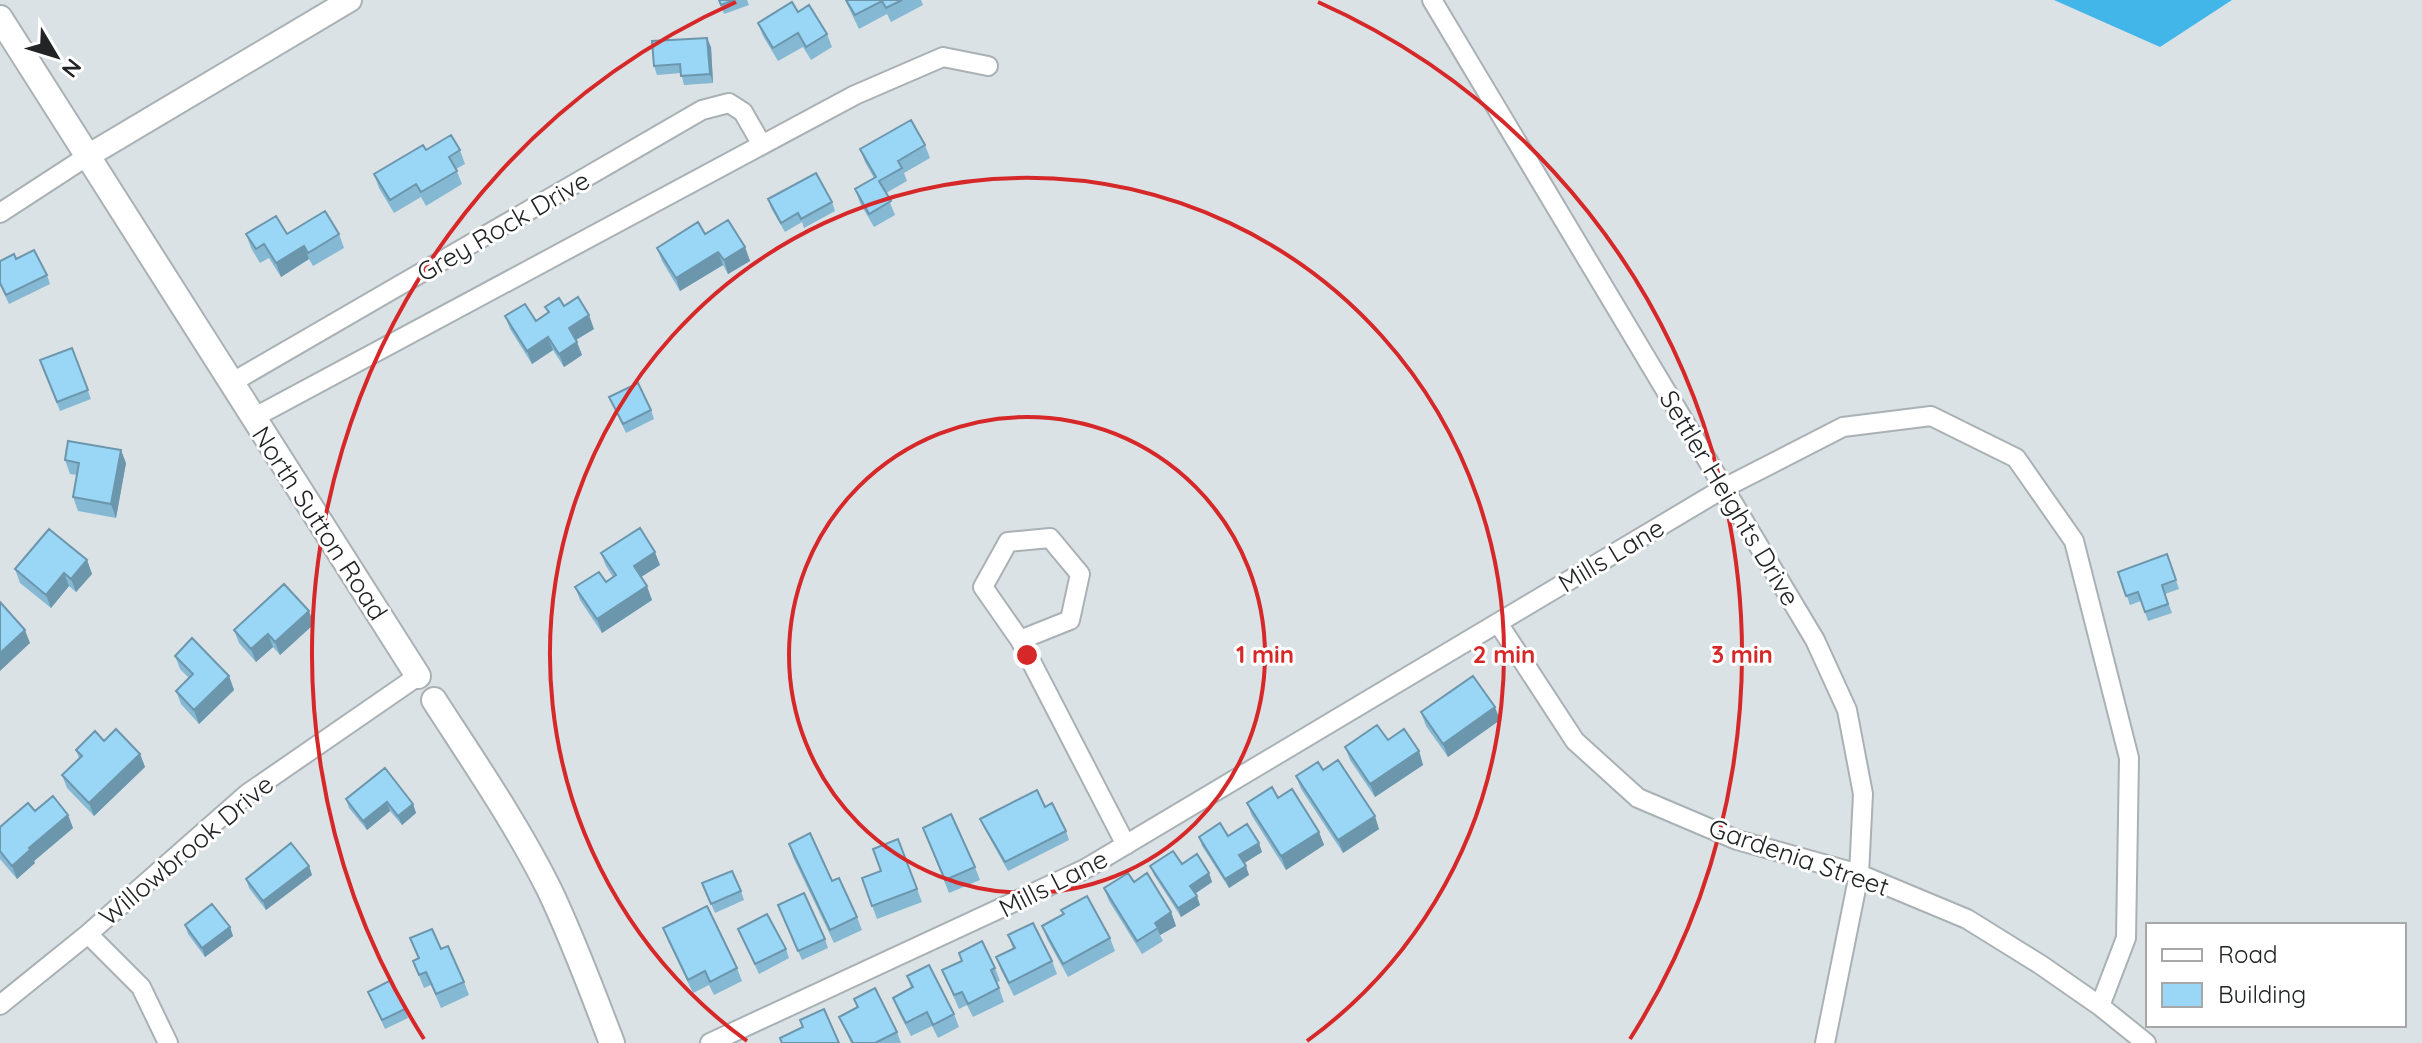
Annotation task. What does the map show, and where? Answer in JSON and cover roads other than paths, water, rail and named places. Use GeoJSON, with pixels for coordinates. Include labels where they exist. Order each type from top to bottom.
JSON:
{"type":"FeatureCollection","features":[{"type":"Feature","properties":{"kind":"main road","name":"North Sutton Road"},"geometry":{"type":"LineString","coordinates":[[0,18],[418,676]]}},
{"type":"Feature","properties":{"kind":"main road","name":"North Sutton Road"},"geometry":{"type":"LineString","coordinates":[[434,700],[515,827],[548,888],[576,948],[612,1043]]}},
{"type":"Feature","properties":{"kind":"street"},"geometry":{"type":"LineString","coordinates":[[0,213],[86,157],[350,0]]}},
{"type":"Feature","properties":{"kind":"street","name":"Settler Heights Drive"},"geometry":{"type":"LineString","coordinates":[[1432,0],[1815,640],[1847,710],[1863,794],[1859,874],[1825,1043]]}},
{"type":"Feature","properties":{"kind":"street","name":"Grey Rock Drive"},"geometry":{"type":"LineString","coordinates":[[253,418],[855,95],[943,57],[988,66]]}},
{"type":"Feature","properties":{"kind":"street","name":"Grey Rock Drive"},"geometry":{"type":"LineString","coordinates":[[231,383],[702,110],[729,103],[743,112],[762,145]]}},
{"type":"Feature","properties":{"kind":"street","name":"Mills Lane"},"geometry":{"type":"LineString","coordinates":[[710,1043],[1085,869],[1724,488],[1845,426],[1931,416],[2016,458],[2074,541],[2129,758],[2126,938],[2100,1006]]}},
{"type":"Feature","properties":{"kind":"street"},"geometry":{"type":"LineString","coordinates":[[1020,640],[1070,620],[1080,574],[1050,538],[1008,542],[983,587],[1020,640],[1126,845]]}},
{"type":"Feature","properties":{"kind":"street","name":"Gardenia Street"},"geometry":{"type":"LineString","coordinates":[[1498,623],[1575,741],[1638,798],[1737,840],[1859,874],[1967,919],[2041,965],[2146,1043]]}},
{"type":"Feature","properties":{"kind":"street","name":"North Sutton Road"},"geometry":{"type":"LineString","coordinates":[[418,676],[434,700]]}},
{"type":"Feature","properties":{"kind":"street","name":"Willowbrook Drive"},"geometry":{"type":"LineString","coordinates":[[0,1005],[88,934],[247,794],[418,676]]}},
{"type":"Feature","properties":{"kind":"street"},"geometry":{"type":"LineString","coordinates":[[88,934],[141,987],[168,1043]]}}]}
